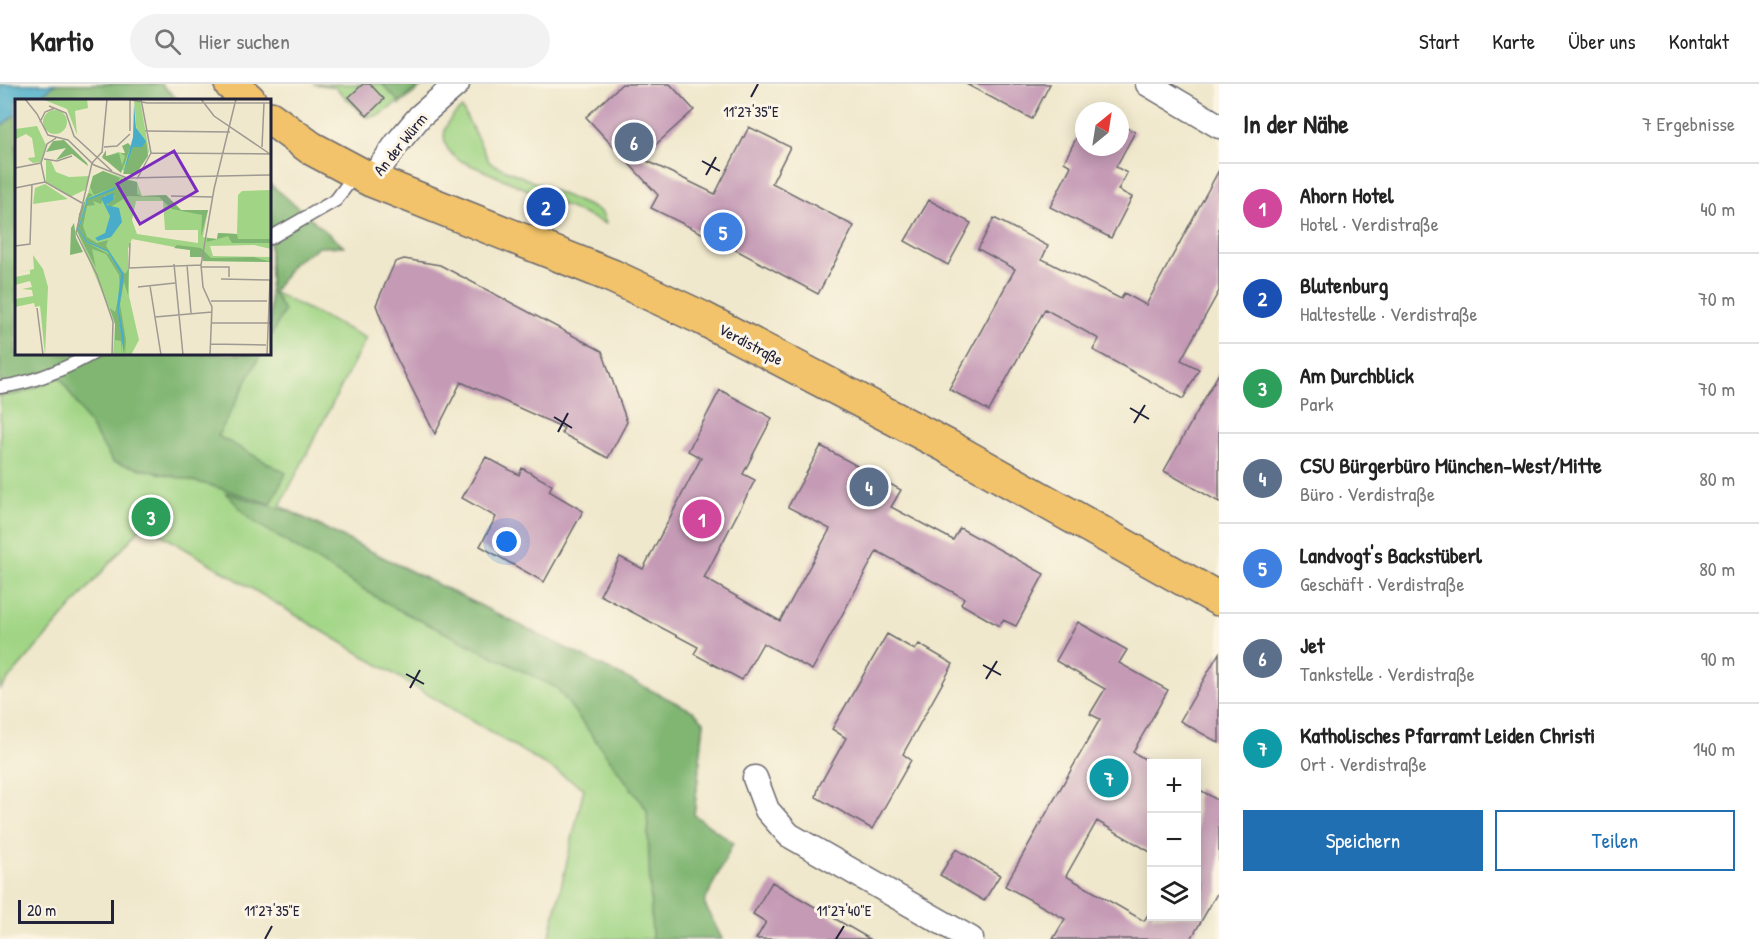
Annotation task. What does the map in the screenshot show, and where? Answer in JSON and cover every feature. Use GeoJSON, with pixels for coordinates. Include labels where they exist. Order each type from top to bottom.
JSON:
{"type":"FeatureCollection","features":[{"type":"Feature","properties":{"kind":"main road"},"geometry":{"type":"LineString","coordinates":[[231,84],[248,99]]}},
{"type":"Feature","properties":{"kind":"main road","name":"Verdistraße"},"geometry":{"type":"LineString","coordinates":[[272,120],[310,148],[363,176],[612,276],[702,318],[947,446],[1219,599]]}},
{"type":"Feature","properties":{"kind":"street","name":"An der Würm"},"geometry":{"type":"LineString","coordinates":[[363,176],[398,142],[420,116],[457,84]]}},
{"type":"Feature","properties":{"kind":"street"},"geometry":{"type":"LineString","coordinates":[[1148,84],[1217,120]]}},
{"type":"Feature","properties":{"kind":"street"},"geometry":{"type":"LineString","coordinates":[[755,778],[767,810],[789,835],[971,939]]}},
{"type":"Feature","properties":{"kind":"lane"},"geometry":{"type":"LineString","coordinates":[[272,237],[336,200],[363,176]]}},
{"type":"Feature","properties":{"kind":"lane"},"geometry":{"type":"LineString","coordinates":[[0,387],[16,385],[63,370],[88,356]]}},
{"type":"Feature","properties":{"kind":"green space"},"geometry":{"type":"Polygon","coordinates":[[[0,84],[161,84],[177,99],[15,99],[15,356],[272,356],[272,186],[343,246],[319,247],[294,262],[273,292],[366,338],[280,506],[693,711],[704,722],[694,815],[733,843],[704,903],[722,939],[549,939],[584,788],[144,524],[0,689],[0,84]]]}},
{"type":"Feature","properties":{"kind":"green space"},"geometry":{"type":"Polygon","coordinates":[[[56,84],[161,84],[177,99],[35,99],[56,84]]]}},
{"type":"Feature","properties":{"kind":"green space"},"geometry":{"type":"Polygon","coordinates":[[[313,84],[425,84],[399,105],[397,103],[379,115],[366,117],[335,87],[313,84]]]}},
{"type":"Feature","properties":{"kind":"green space"},"geometry":{"type":"Polygon","coordinates":[[[382,84],[422,84],[399,102],[382,84]]]}},
{"type":"Feature","properties":{"kind":"green space"},"geometry":{"type":"Polygon","coordinates":[[[462,108],[490,163],[598,210],[603,215],[606,224],[459,160],[447,148],[444,134],[450,120],[462,108]]]}},
{"type":"Feature","properties":{"kind":"green space"},"geometry":{"type":"Polygon","coordinates":[[[15,115],[15,356],[260,356],[218,436],[286,473],[271,504],[209,485],[113,462],[60,377],[19,394],[0,396],[0,127],[15,115]]]}},
{"type":"Feature","properties":{"kind":"green space"},"geometry":{"type":"Polygon","coordinates":[[[272,186],[343,246],[319,247],[294,262],[273,292],[284,311],[272,334],[272,186]]]}},
{"type":"Feature","properties":{"kind":"green space"},"geometry":{"type":"Polygon","coordinates":[[[226,493],[289,511],[693,711],[704,722],[694,815],[733,843],[704,903],[722,939],[652,939],[647,810],[557,688],[389,605],[251,520],[226,493]]]}},
{"type":"Feature","properties":{"kind":"water"},"geometry":{"type":"Polygon","coordinates":[[[4,84],[56,84],[35,99],[15,99],[15,115],[0,127],[0,87],[4,84]]]}},
{"type":"Feature","properties":{"kind":"building"},"geometry":{"type":"Polygon","coordinates":[[[363,84],[370,84],[384,99],[367,116],[349,97],[363,84]]]}},
{"type":"Feature","properties":{"kind":"building"},"geometry":{"type":"Polygon","coordinates":[[[622,84],[670,84],[694,110],[641,158],[715,194],[749,127],[790,147],[772,183],[854,226],[818,294],[651,208],[658,195],[586,117],[622,84]]]}},
{"type":"Feature","properties":{"kind":"building"},"geometry":{"type":"Polygon","coordinates":[[[966,84],[1050,84],[1032,119],[966,84]]]}},
{"type":"Feature","properties":{"kind":"building"},"geometry":{"type":"Polygon","coordinates":[[[1129,129],[1135,132],[1129,143],[1129,129]]]}},
{"type":"Feature","properties":{"kind":"building"},"geometry":{"type":"Polygon","coordinates":[[[1075,141],[1075,156],[1122,156],[1116,167],[1127,173],[1118,190],[1132,197],[1111,238],[1050,207],[1071,166],[1064,162],[1075,141]]]}},
{"type":"Feature","properties":{"kind":"building"},"geometry":{"type":"Polygon","coordinates":[[[1219,170],[1219,291],[1181,360],[1199,369],[1183,399],[1093,350],[1099,339],[1045,309],[989,411],[949,389],[1015,269],[978,249],[994,218],[1048,246],[1042,259],[1121,299],[1124,293],[1146,305],[1219,170]]]}},
{"type":"Feature","properties":{"kind":"building"},"geometry":{"type":"Polygon","coordinates":[[[929,200],[971,223],[948,265],[905,241],[929,200]]]}},
{"type":"Feature","properties":{"kind":"building"},"geometry":{"type":"Polygon","coordinates":[[[404,259],[440,265],[602,351],[627,422],[608,458],[561,433],[564,428],[461,382],[435,434],[393,351],[376,305],[395,262],[404,259]]]}},
{"type":"Feature","properties":{"kind":"building"},"geometry":{"type":"Polygon","coordinates":[[[1219,373],[1219,502],[1164,471],[1219,373]]]}},
{"type":"Feature","properties":{"kind":"building"},"geometry":{"type":"Polygon","coordinates":[[[720,390],[772,418],[743,474],[755,480],[704,578],[780,621],[830,529],[788,507],[821,446],[901,490],[891,507],[953,540],[960,528],[1044,574],[1016,626],[1003,620],[999,626],[961,604],[964,598],[877,551],[812,670],[763,643],[742,680],[694,654],[698,647],[600,595],[620,557],[643,569],[701,458],[688,451],[720,390]]]}},
{"type":"Feature","properties":{"kind":"building"},"geometry":{"type":"Polygon","coordinates":[[[486,457],[519,475],[522,468],[552,485],[549,491],[583,511],[544,582],[480,546],[496,517],[462,498],[486,457]]]}},
{"type":"Feature","properties":{"kind":"building"},"geometry":{"type":"Polygon","coordinates":[[[1078,622],[1127,650],[1119,663],[1168,690],[1133,752],[1147,760],[1147,850],[1097,821],[1066,876],[1144,921],[1147,916],[1147,921],[1201,921],[1201,790],[1219,801],[1219,890],[1191,939],[1053,939],[1065,919],[1005,886],[1100,719],[1090,714],[1105,689],[1056,661],[1078,622]]]}},
{"type":"Feature","properties":{"kind":"building"},"geometry":{"type":"Polygon","coordinates":[[[887,634],[915,650],[919,644],[953,664],[903,754],[911,760],[872,829],[816,797],[819,786],[846,738],[832,729],[887,634]]]}},
{"type":"Feature","properties":{"kind":"building"},"geometry":{"type":"Polygon","coordinates":[[[1219,653],[1219,743],[1180,721],[1219,653]]]}},
{"type":"Feature","properties":{"kind":"building"},"geometry":{"type":"Polygon","coordinates":[[[956,849],[1000,875],[984,901],[940,875],[956,849]]]}},
{"type":"Feature","properties":{"kind":"building"},"geometry":{"type":"Polygon","coordinates":[[[772,882],[870,939],[756,939],[766,922],[753,914],[772,882]]]}},
{"type":"Feature","properties":{"kind":"place","name":"Jet"},"geometry":{"type":"Point","coordinates":[634,142]}},
{"type":"Feature","properties":{"kind":"place","name":"Blutenburg"},"geometry":{"type":"Point","coordinates":[546,207]}},
{"type":"Feature","properties":{"kind":"place","name":"Landvogt's Backstüberl"},"geometry":{"type":"Point","coordinates":[723,232]}},
{"type":"Feature","properties":{"kind":"place","name":"CSU Bürgerbüro München-West/Mitte"},"geometry":{"type":"Point","coordinates":[869,487]}},
{"type":"Feature","properties":{"kind":"place","name":"Am Durchblick"},"geometry":{"type":"Point","coordinates":[151,517]}},
{"type":"Feature","properties":{"kind":"place","name":"Ahorn Hotel"},"geometry":{"type":"Point","coordinates":[702,519]}},
{"type":"Feature","properties":{"kind":"place","name":"Katholisches Pfarramt Leiden Christi"},"geometry":{"type":"Point","coordinates":[1109,778]}}]}
